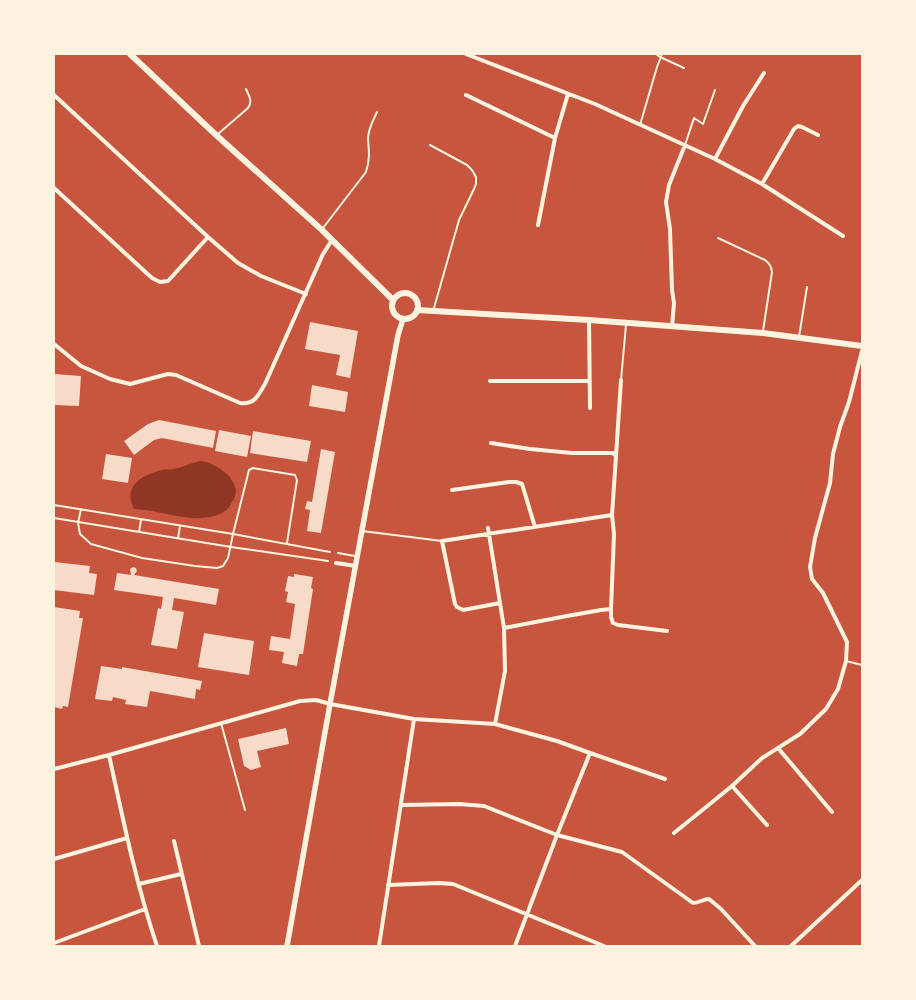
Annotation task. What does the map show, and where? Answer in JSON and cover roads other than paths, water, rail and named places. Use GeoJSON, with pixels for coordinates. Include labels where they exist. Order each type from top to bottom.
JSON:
{"type":"FeatureCollection","features":[{"type":"Feature","properties":{"kind":"highway"},"geometry":{"type":"LineString","coordinates":[[130,54],[216,135],[322,230],[393,300]]}},
{"type":"Feature","properties":{"kind":"highway"},"geometry":{"type":"LineString","coordinates":[[403,293],[410,294],[415,298],[417,310],[409,318],[397,316],[393,312],[393,300],[403,293]]}},
{"type":"Feature","properties":{"kind":"highway"},"geometry":{"type":"LineString","coordinates":[[417,310],[763,333],[862,346]]}},
{"type":"Feature","properties":{"kind":"main road"},"geometry":{"type":"LineString","coordinates":[[287,946],[330,704],[398,336],[403,318]]}},
{"type":"Feature","properties":{"kind":"street"},"geometry":{"type":"LineString","coordinates":[[466,54],[568,94],[715,159],[762,184],[843,236]]}},
{"type":"Feature","properties":{"kind":"street"},"geometry":{"type":"LineString","coordinates":[[715,159],[743,106],[764,73]]}},
{"type":"Feature","properties":{"kind":"street"},"geometry":{"type":"LineString","coordinates":[[538,225],[555,138],[568,94]]}},
{"type":"Feature","properties":{"kind":"street"},"geometry":{"type":"LineString","coordinates":[[54,95],[238,263],[306,294]]}},
{"type":"Feature","properties":{"kind":"street"},"geometry":{"type":"LineString","coordinates":[[466,95],[555,138]]}},
{"type":"Feature","properties":{"kind":"street"},"geometry":{"type":"LineString","coordinates":[[762,184],[794,128],[802,127],[818,136]]}},
{"type":"Feature","properties":{"kind":"street"},"geometry":{"type":"LineString","coordinates":[[672,327],[674,303],[670,228],[666,202],[669,185],[685,145]]}},
{"type":"Feature","properties":{"kind":"street"},"geometry":{"type":"LineString","coordinates":[[54,188],[152,278],[160,282],[168,281],[208,237]]}},
{"type":"Feature","properties":{"kind":"street"},"geometry":{"type":"LineString","coordinates":[[54,344],[81,366],[110,379],[130,384],[168,374],[176,375],[240,403],[247,404],[253,402],[258,397],[323,254],[332,240]]}},
{"type":"Feature","properties":{"kind":"street"},"geometry":{"type":"LineString","coordinates":[[589,320],[590,408]]}},
{"type":"Feature","properties":{"kind":"street"},"geometry":{"type":"LineString","coordinates":[[674,833],[732,786],[762,758],[800,734],[826,709],[838,688],[846,661],[847,642],[823,593],[812,579],[810,567],[815,538],[830,483],[833,454],[862,351]]}},
{"type":"Feature","properties":{"kind":"street"},"geometry":{"type":"LineString","coordinates":[[621,380],[612,515],[614,534],[611,618],[613,623],[618,626],[667,632]]}},
{"type":"Feature","properties":{"kind":"street"},"geometry":{"type":"LineString","coordinates":[[490,381],[590,381]]}},
{"type":"Feature","properties":{"kind":"street"},"geometry":{"type":"LineString","coordinates":[[491,443],[530,449],[609,453],[616,456]]}},
{"type":"Feature","properties":{"kind":"street"},"geometry":{"type":"LineString","coordinates":[[452,490],[509,482],[522,484],[535,527]]}},
{"type":"Feature","properties":{"kind":"street"},"geometry":{"type":"LineString","coordinates":[[500,603],[463,610],[457,607],[442,541],[612,515]]}},
{"type":"Feature","properties":{"kind":"street"},"geometry":{"type":"LineString","coordinates":[[488,528],[504,628],[505,671],[495,724]]}},
{"type":"Feature","properties":{"kind":"street"},"geometry":{"type":"LineString","coordinates":[[336,563],[356,566]]}},
{"type":"Feature","properties":{"kind":"street"},"geometry":{"type":"LineString","coordinates":[[504,628],[611,609]]}},
{"type":"Feature","properties":{"kind":"street"},"geometry":{"type":"LineString","coordinates":[[54,769],[300,701],[316,700],[414,720],[495,724],[557,741],[665,779]]}},
{"type":"Feature","properties":{"kind":"street"},"geometry":{"type":"LineString","coordinates":[[379,946],[414,720]]}},
{"type":"Feature","properties":{"kind":"street"},"geometry":{"type":"LineString","coordinates":[[778,748],[832,812]]}},
{"type":"Feature","properties":{"kind":"street"},"geometry":{"type":"LineString","coordinates":[[514,946],[590,753]]}},
{"type":"Feature","properties":{"kind":"street"},"geometry":{"type":"LineString","coordinates":[[109,755],[138,884],[157,946]]}},
{"type":"Feature","properties":{"kind":"street"},"geometry":{"type":"LineString","coordinates":[[732,786],[767,825]]}},
{"type":"Feature","properties":{"kind":"street"},"geometry":{"type":"LineString","coordinates":[[401,805],[459,804],[484,806],[557,835],[622,852],[693,903],[710,899],[755,946]]}},
{"type":"Feature","properties":{"kind":"street"},"geometry":{"type":"LineString","coordinates":[[54,859],[127,838]]}},
{"type":"Feature","properties":{"kind":"street"},"geometry":{"type":"LineString","coordinates":[[174,841],[199,946]]}},
{"type":"Feature","properties":{"kind":"street"},"geometry":{"type":"LineString","coordinates":[[138,884],[181,874]]}},
{"type":"Feature","properties":{"kind":"street"},"geometry":{"type":"LineString","coordinates":[[791,946],[862,880]]}},
{"type":"Feature","properties":{"kind":"street"},"geometry":{"type":"LineString","coordinates":[[388,886],[453,884],[604,946]]}},
{"type":"Feature","properties":{"kind":"street"},"geometry":{"type":"LineString","coordinates":[[55,945],[145,909]]}},
{"type":"Feature","properties":{"kind":"lane"},"geometry":{"type":"LineString","coordinates":[[656,54],[684,68]]}},
{"type":"Feature","properties":{"kind":"lane"},"geometry":{"type":"LineString","coordinates":[[640,125],[662,54]]}},
{"type":"Feature","properties":{"kind":"lane"},"geometry":{"type":"LineString","coordinates":[[216,135],[251,104],[251,99],[246,89]]}},
{"type":"Feature","properties":{"kind":"lane"},"geometry":{"type":"LineString","coordinates":[[685,145],[694,118],[703,124],[715,90]]}},
{"type":"Feature","properties":{"kind":"lane"},"geometry":{"type":"LineString","coordinates":[[322,230],[366,172],[369,163],[369,135],[377,112]]}},
{"type":"Feature","properties":{"kind":"lane"},"geometry":{"type":"LineString","coordinates":[[430,145],[467,165],[476,177],[474,190],[459,220],[433,310]]}},
{"type":"Feature","properties":{"kind":"lane"},"geometry":{"type":"LineString","coordinates":[[718,238],[765,260],[772,267],[763,333]]}},
{"type":"Feature","properties":{"kind":"lane"},"geometry":{"type":"LineString","coordinates":[[799,337],[807,287]]}},
{"type":"Feature","properties":{"kind":"lane"},"geometry":{"type":"LineString","coordinates":[[621,380],[626,324]]}},
{"type":"Feature","properties":{"kind":"lane"},"geometry":{"type":"LineString","coordinates":[[81,509],[78,523],[80,534],[91,544],[135,556],[216,568],[223,566],[228,558],[250,470],[253,468],[272,470],[295,475],[298,480],[287,543]]}},
{"type":"Feature","properties":{"kind":"lane"},"geometry":{"type":"LineString","coordinates":[[54,505],[287,543],[330,552]]}},
{"type":"Feature","properties":{"kind":"lane"},"geometry":{"type":"LineString","coordinates":[[54,518],[328,561]]}},
{"type":"Feature","properties":{"kind":"lane"},"geometry":{"type":"LineString","coordinates":[[139,532],[142,519]]}},
{"type":"Feature","properties":{"kind":"lane"},"geometry":{"type":"LineString","coordinates":[[178,538],[180,526]]}},
{"type":"Feature","properties":{"kind":"lane"},"geometry":{"type":"LineString","coordinates":[[362,531],[442,541]]}},
{"type":"Feature","properties":{"kind":"lane"},"geometry":{"type":"LineString","coordinates":[[338,553],[358,556]]}},
{"type":"Feature","properties":{"kind":"lane"},"geometry":{"type":"LineString","coordinates":[[846,661],[862,665]]}},
{"type":"Feature","properties":{"kind":"lane"},"geometry":{"type":"LineString","coordinates":[[221,723],[245,810]]}}]}
